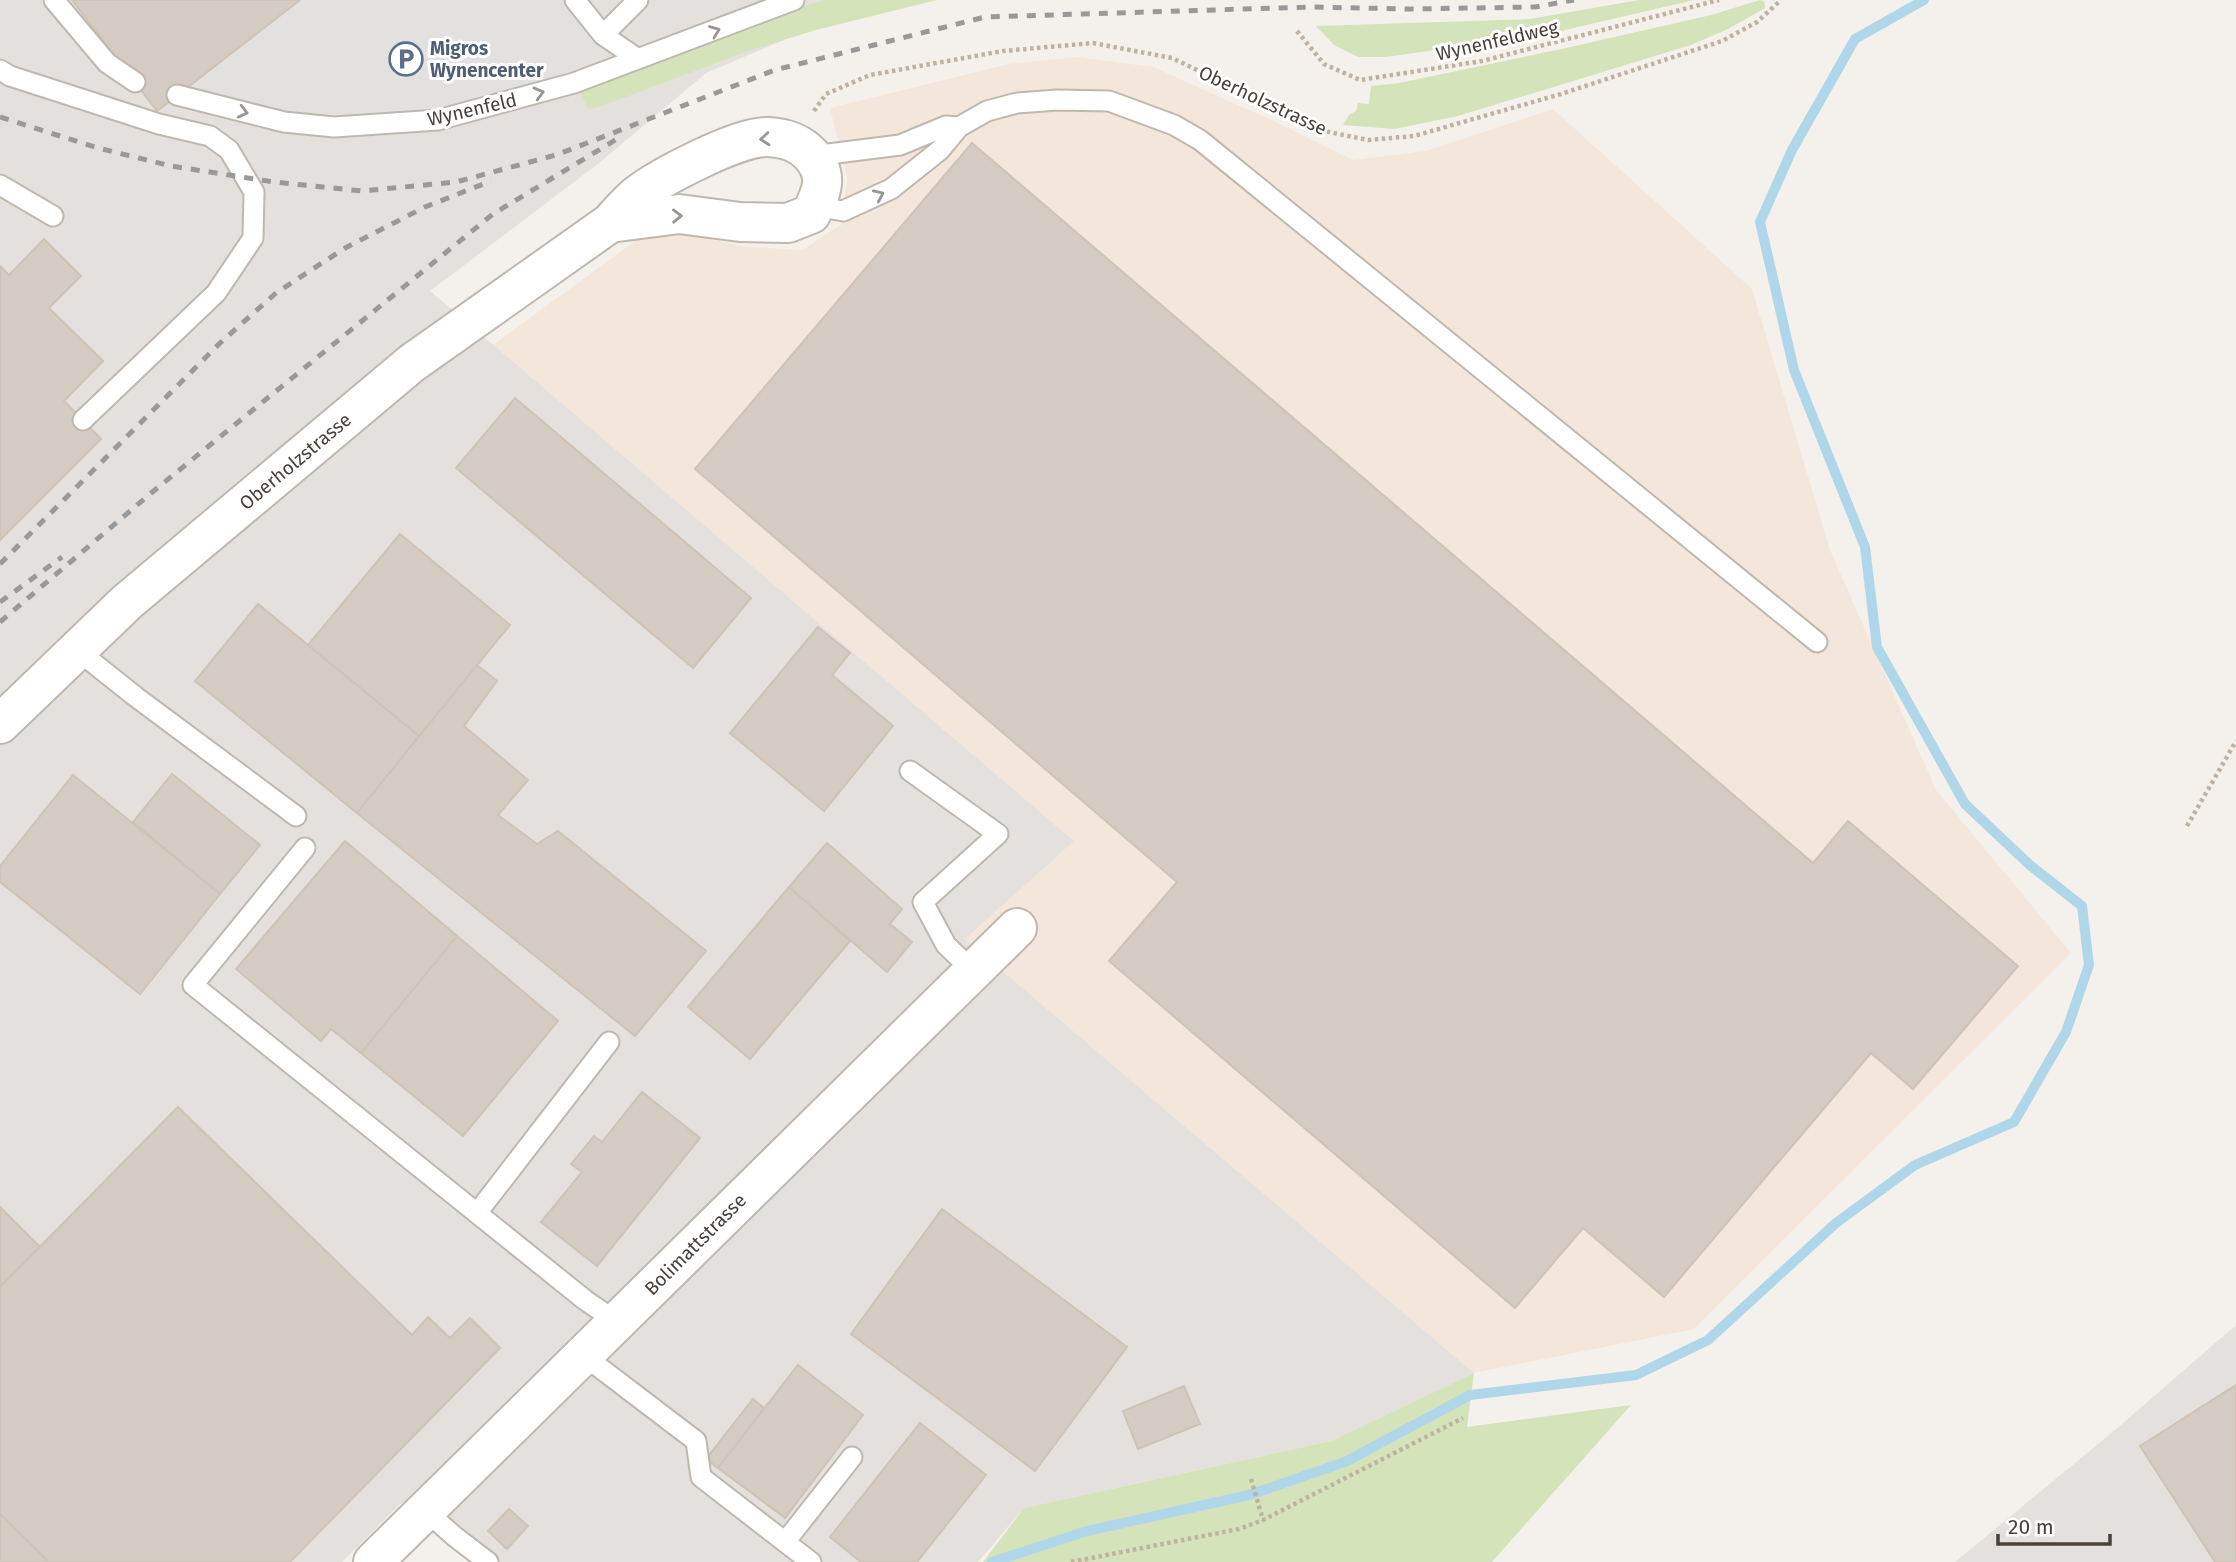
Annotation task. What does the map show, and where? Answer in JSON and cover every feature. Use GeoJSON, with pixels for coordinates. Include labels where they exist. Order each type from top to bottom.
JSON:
{"type":"FeatureCollection","features":[{"type":"Feature","properties":{"kind":"street","name":"Oberholzstrasse"},"geometry":{"type":"LineString","coordinates":[[0,724],[127,602],[412,363],[610,223],[637,196],[698,159],[765,137],[803,148]]}},
{"type":"Feature","properties":{"kind":"street"},"geometry":{"type":"LineString","coordinates":[[803,148],[822,177],[822,194],[815,206]]}},
{"type":"Feature","properties":{"kind":"street","name":"Oberholzstrasse"},"geometry":{"type":"LineString","coordinates":[[610,223],[679,214],[740,222],[788,223],[811,214],[815,206]]}},
{"type":"Feature","properties":{"kind":"street","name":"Bolimattstrasse"},"geometry":{"type":"LineString","coordinates":[[373,1562],[1017,928]]}},
{"type":"Feature","properties":{"kind":"lane"},"geometry":{"type":"LineString","coordinates":[[54,0],[107,63],[135,82]]}},
{"type":"Feature","properties":{"kind":"lane"},"geometry":{"type":"LineString","coordinates":[[575,0],[603,35],[638,59]]}},
{"type":"Feature","properties":{"kind":"lane"},"geometry":{"type":"LineString","coordinates":[[603,35],[638,0]]}},
{"type":"Feature","properties":{"kind":"lane","name":"Wynenfeld"},"geometry":{"type":"LineString","coordinates":[[177,95],[296,124],[334,127],[438,120],[554,89],[794,0]]}},
{"type":"Feature","properties":{"kind":"lane"},"geometry":{"type":"LineString","coordinates":[[0,70],[10,76],[83,101],[210,136],[229,150],[254,192],[253,238],[216,293],[83,420]]}},
{"type":"Feature","properties":{"kind":"lane"},"geometry":{"type":"LineString","coordinates":[[815,206],[843,211],[891,190],[940,150],[959,127],[987,111],[1017,103],[1057,100],[1109,101],[1174,125],[1200,140],[1817,642]]}},
{"type":"Feature","properties":{"kind":"lane"},"geometry":{"type":"LineString","coordinates":[[803,148],[900,145],[946,126],[959,127]]}},
{"type":"Feature","properties":{"kind":"lane"},"geometry":{"type":"LineString","coordinates":[[0,185],[53,216]]}},
{"type":"Feature","properties":{"kind":"lane"},"geometry":{"type":"LineString","coordinates":[[77,650],[296,816]]}},
{"type":"Feature","properties":{"kind":"lane"},"geometry":{"type":"LineString","coordinates":[[910,771],[998,834],[923,902],[946,945],[973,971]]}},
{"type":"Feature","properties":{"kind":"lane"},"geometry":{"type":"LineString","coordinates":[[305,848],[193,985],[585,1300],[617,1322]]}},
{"type":"Feature","properties":{"kind":"lane"},"geometry":{"type":"LineString","coordinates":[[477,1213],[609,1042]]}},
{"type":"Feature","properties":{"kind":"lane"},"geometry":{"type":"LineString","coordinates":[[583,1355],[696,1441],[701,1477],[811,1562]]}},
{"type":"Feature","properties":{"kind":"lane"},"geometry":{"type":"LineString","coordinates":[[785,1542],[852,1457]]}},
{"type":"Feature","properties":{"kind":"lane"},"geometry":{"type":"LineString","coordinates":[[425,1510],[488,1562]]}},
{"type":"Feature","properties":{"kind":"path","name":"Wynenfeldweg"},"geometry":{"type":"LineString","coordinates":[[1297,31],[1324,64],[1360,80],[1482,61],[1718,0]]}},
{"type":"Feature","properties":{"kind":"path","name":"Oberholzstrasse"},"geometry":{"type":"LineString","coordinates":[[803,148],[826,94],[870,75],[1003,51],[1093,43],[1172,58],[1324,131],[1368,140],[1414,136],[1561,94],[1722,41],[1757,22],[1781,0]]}},
{"type":"Feature","properties":{"kind":"path"},"geometry":{"type":"LineString","coordinates":[[2188,826],[2236,741]]}},
{"type":"Feature","properties":{"kind":"path"},"geometry":{"type":"LineString","coordinates":[[1071,1562],[1239,1529],[1263,1520],[1463,1418]]}},
{"type":"Feature","properties":{"kind":"path"},"geometry":{"type":"LineString","coordinates":[[1251,1479],[1263,1520]]}},
{"type":"Feature","properties":{"kind":"shaded area"},"geometry":{"type":"Polygon","coordinates":[[[0,0],[928,0],[812,28],[706,73],[598,164],[430,291],[1074,841],[965,939],[1474,1373],[1331,1441],[1024,1508],[978,1562],[476,1562],[401,1503],[342,1562],[0,1562],[0,0]]]}},
{"type":"Feature","properties":{"kind":"shaded area","name":"Migros Wynencenter"},"geometry":{"type":"Polygon","coordinates":[[[300,0],[575,0],[603,35],[574,83],[438,120],[334,127],[177,95],[300,0]]]}},
{"type":"Feature","properties":{"kind":"shaded area"},"geometry":{"type":"Polygon","coordinates":[[[1077,57],[1153,67],[1353,160],[1426,151],[1553,109],[1752,289],[1830,550],[1936,790],[2071,953],[1694,1329],[1474,1373],[965,939],[1074,841],[493,345],[638,239],[677,232],[746,247],[802,250],[842,224],[847,177],[830,108],[1009,64],[1077,57]]]}},
{"type":"Feature","properties":{"kind":"shaded area"},"geometry":{"type":"Polygon","coordinates":[[[2236,1325],[2236,1562],[1955,1562],[2115,1430],[2236,1325]]]}},
{"type":"Feature","properties":{"kind":"green space"},"geometry":{"type":"Polygon","coordinates":[[[824,0],[937,0],[816,30],[748,51],[602,106],[588,109],[579,90],[797,8],[824,0]]]}},
{"type":"Feature","properties":{"kind":"green space"},"geometry":{"type":"Polygon","coordinates":[[[1639,0],[1694,0],[1548,34],[1386,57],[1358,57],[1334,45],[1316,26],[1530,19],[1639,0]]]}},
{"type":"Feature","properties":{"kind":"green space"},"geometry":{"type":"Polygon","coordinates":[[[1764,1],[1765,8],[1728,29],[1691,45],[1458,116],[1394,129],[1343,125],[1349,115],[1356,111],[1358,103],[1369,104],[1371,86],[1399,83],[1566,48],[1711,15],[1764,1]]]}},
{"type":"Feature","properties":{"kind":"green space"},"geometry":{"type":"Polygon","coordinates":[[[1474,1373],[1467,1427],[1631,1405],[1492,1562],[983,1562],[1024,1508],[1331,1441],[1474,1373]]]}},
{"type":"Feature","properties":{"kind":"building"},"geometry":{"type":"Polygon","coordinates":[[[72,0],[300,0],[157,111],[72,0]]]}},
{"type":"Feature","properties":{"kind":"building"},"geometry":{"type":"Polygon","coordinates":[[[972,143],[1813,863],[1848,821],[2018,966],[1913,1089],[1871,1053],[1664,1297],[1583,1228],[1515,1308],[1109,961],[1177,882],[695,469],[972,143]]]}},
{"type":"Feature","properties":{"kind":"building"},"geometry":{"type":"Polygon","coordinates":[[[44,239],[81,276],[49,308],[103,361],[64,401],[101,439],[0,540],[0,266],[9,275],[44,239]]]}},
{"type":"Feature","properties":{"kind":"building"},"geometry":{"type":"Polygon","coordinates":[[[515,398],[751,598],[693,668],[456,468],[515,398]]]}},
{"type":"Feature","properties":{"kind":"building"},"geometry":{"type":"Polygon","coordinates":[[[400,534],[510,625],[419,736],[308,645],[400,534]]]}},
{"type":"Feature","properties":{"kind":"building"},"geometry":{"type":"Polygon","coordinates":[[[258,604],[419,736],[357,813],[195,681],[258,604]]]}},
{"type":"Feature","properties":{"kind":"building"},"geometry":{"type":"Polygon","coordinates":[[[818,627],[850,653],[832,675],[893,726],[824,811],[730,733],[818,627]]]}},
{"type":"Feature","properties":{"kind":"building"},"geometry":{"type":"Polygon","coordinates":[[[477,665],[497,681],[464,726],[528,780],[498,815],[537,844],[558,831],[706,951],[635,1036],[357,813],[477,665]]]}},
{"type":"Feature","properties":{"kind":"building"},"geometry":{"type":"Polygon","coordinates":[[[172,774],[260,845],[220,894],[133,822],[172,774]]]}},
{"type":"Feature","properties":{"kind":"building"},"geometry":{"type":"Polygon","coordinates":[[[73,775],[220,894],[140,994],[0,882],[0,866],[73,775]]]}},
{"type":"Feature","properties":{"kind":"building"},"geometry":{"type":"Polygon","coordinates":[[[345,841],[457,936],[361,1053],[331,1029],[321,1041],[236,969],[345,841]]]}},
{"type":"Feature","properties":{"kind":"building"},"geometry":{"type":"Polygon","coordinates":[[[827,843],[902,909],[890,924],[912,942],[887,972],[789,887],[827,843]]]}},
{"type":"Feature","properties":{"kind":"building"},"geometry":{"type":"Polygon","coordinates":[[[789,887],[850,941],[750,1059],[688,1007],[789,887]]]}},
{"type":"Feature","properties":{"kind":"building"},"geometry":{"type":"Polygon","coordinates":[[[457,936],[558,1021],[463,1136],[361,1053],[457,936]]]}},
{"type":"Feature","properties":{"kind":"building"},"geometry":{"type":"Polygon","coordinates":[[[642,1092],[700,1138],[597,1266],[541,1222],[582,1172],[571,1164],[594,1136],[602,1142],[642,1092]]]}},
{"type":"Feature","properties":{"kind":"building"},"geometry":{"type":"Polygon","coordinates":[[[178,1107],[412,1335],[428,1317],[450,1338],[470,1318],[500,1348],[290,1562],[49,1562],[0,1514],[0,1287],[178,1107]]]}},
{"type":"Feature","properties":{"kind":"building"},"geometry":{"type":"Polygon","coordinates":[[[0,1207],[40,1247],[0,1287],[0,1207]]]}},
{"type":"Feature","properties":{"kind":"building"},"geometry":{"type":"Polygon","coordinates":[[[942,1209],[1127,1347],[1035,1471],[851,1334],[942,1209]]]}},
{"type":"Feature","properties":{"kind":"building"},"geometry":{"type":"Polygon","coordinates":[[[798,1365],[863,1415],[785,1518],[718,1468],[798,1365]]]}},
{"type":"Feature","properties":{"kind":"building"},"geometry":{"type":"Polygon","coordinates":[[[2236,1385],[2236,1562],[2215,1562],[2140,1446],[2236,1385]]]}},
{"type":"Feature","properties":{"kind":"building"},"geometry":{"type":"Polygon","coordinates":[[[1184,1386],[1200,1424],[1138,1449],[1123,1411],[1184,1386]]]}},
{"type":"Feature","properties":{"kind":"building"},"geometry":{"type":"Polygon","coordinates":[[[753,1399],[764,1408],[718,1468],[706,1459],[753,1399]]]}},
{"type":"Feature","properties":{"kind":"building"},"geometry":{"type":"Polygon","coordinates":[[[920,1423],[986,1475],[917,1562],[861,1562],[830,1537],[920,1423]]]}},
{"type":"Feature","properties":{"kind":"building"},"geometry":{"type":"Polygon","coordinates":[[[509,1509],[528,1526],[507,1549],[488,1531],[509,1509]]]}},
{"type":"Feature","properties":{"kind":"building"},"geometry":{"type":"Polygon","coordinates":[[[0,1514],[49,1562],[0,1562],[0,1514]]]}},
{"type":"Feature","properties":{"kind":"waterway"},"geometry":{"type":"LineString","coordinates":[[992,1562],[1087,1531],[1249,1495],[1345,1462],[1470,1395],[1636,1375],[1708,1340],[1836,1223],[1915,1165],[2014,1122],[2066,1032],[2089,965],[2082,906],[2031,866],[1965,804],[1877,647],[1865,547],[1794,370],[1760,222],[1792,150],[1855,39],[1924,0]]}},
{"type":"Feature","properties":{"kind":"railway"},"geometry":{"type":"LineString","coordinates":[[0,117],[98,148],[171,166],[274,182],[362,191],[456,182],[556,155],[775,70],[985,17],[1310,7],[1535,7],[1574,0]]}},
{"type":"Feature","properties":{"kind":"railway"},"geometry":{"type":"LineString","coordinates":[[0,622],[150,494],[493,214],[617,139]]}},
{"type":"Feature","properties":{"kind":"railway"},"geometry":{"type":"LineString","coordinates":[[0,564],[219,344],[276,293],[345,248],[425,207],[491,181]]}},
{"type":"Feature","properties":{"kind":"railway"},"geometry":{"type":"LineString","coordinates":[[0,602],[62,557]]}},
{"type":"Feature","properties":{"kind":"place","name":"Migros Wynencenter"},"geometry":{"type":"Point","coordinates":[406,59]}}]}
